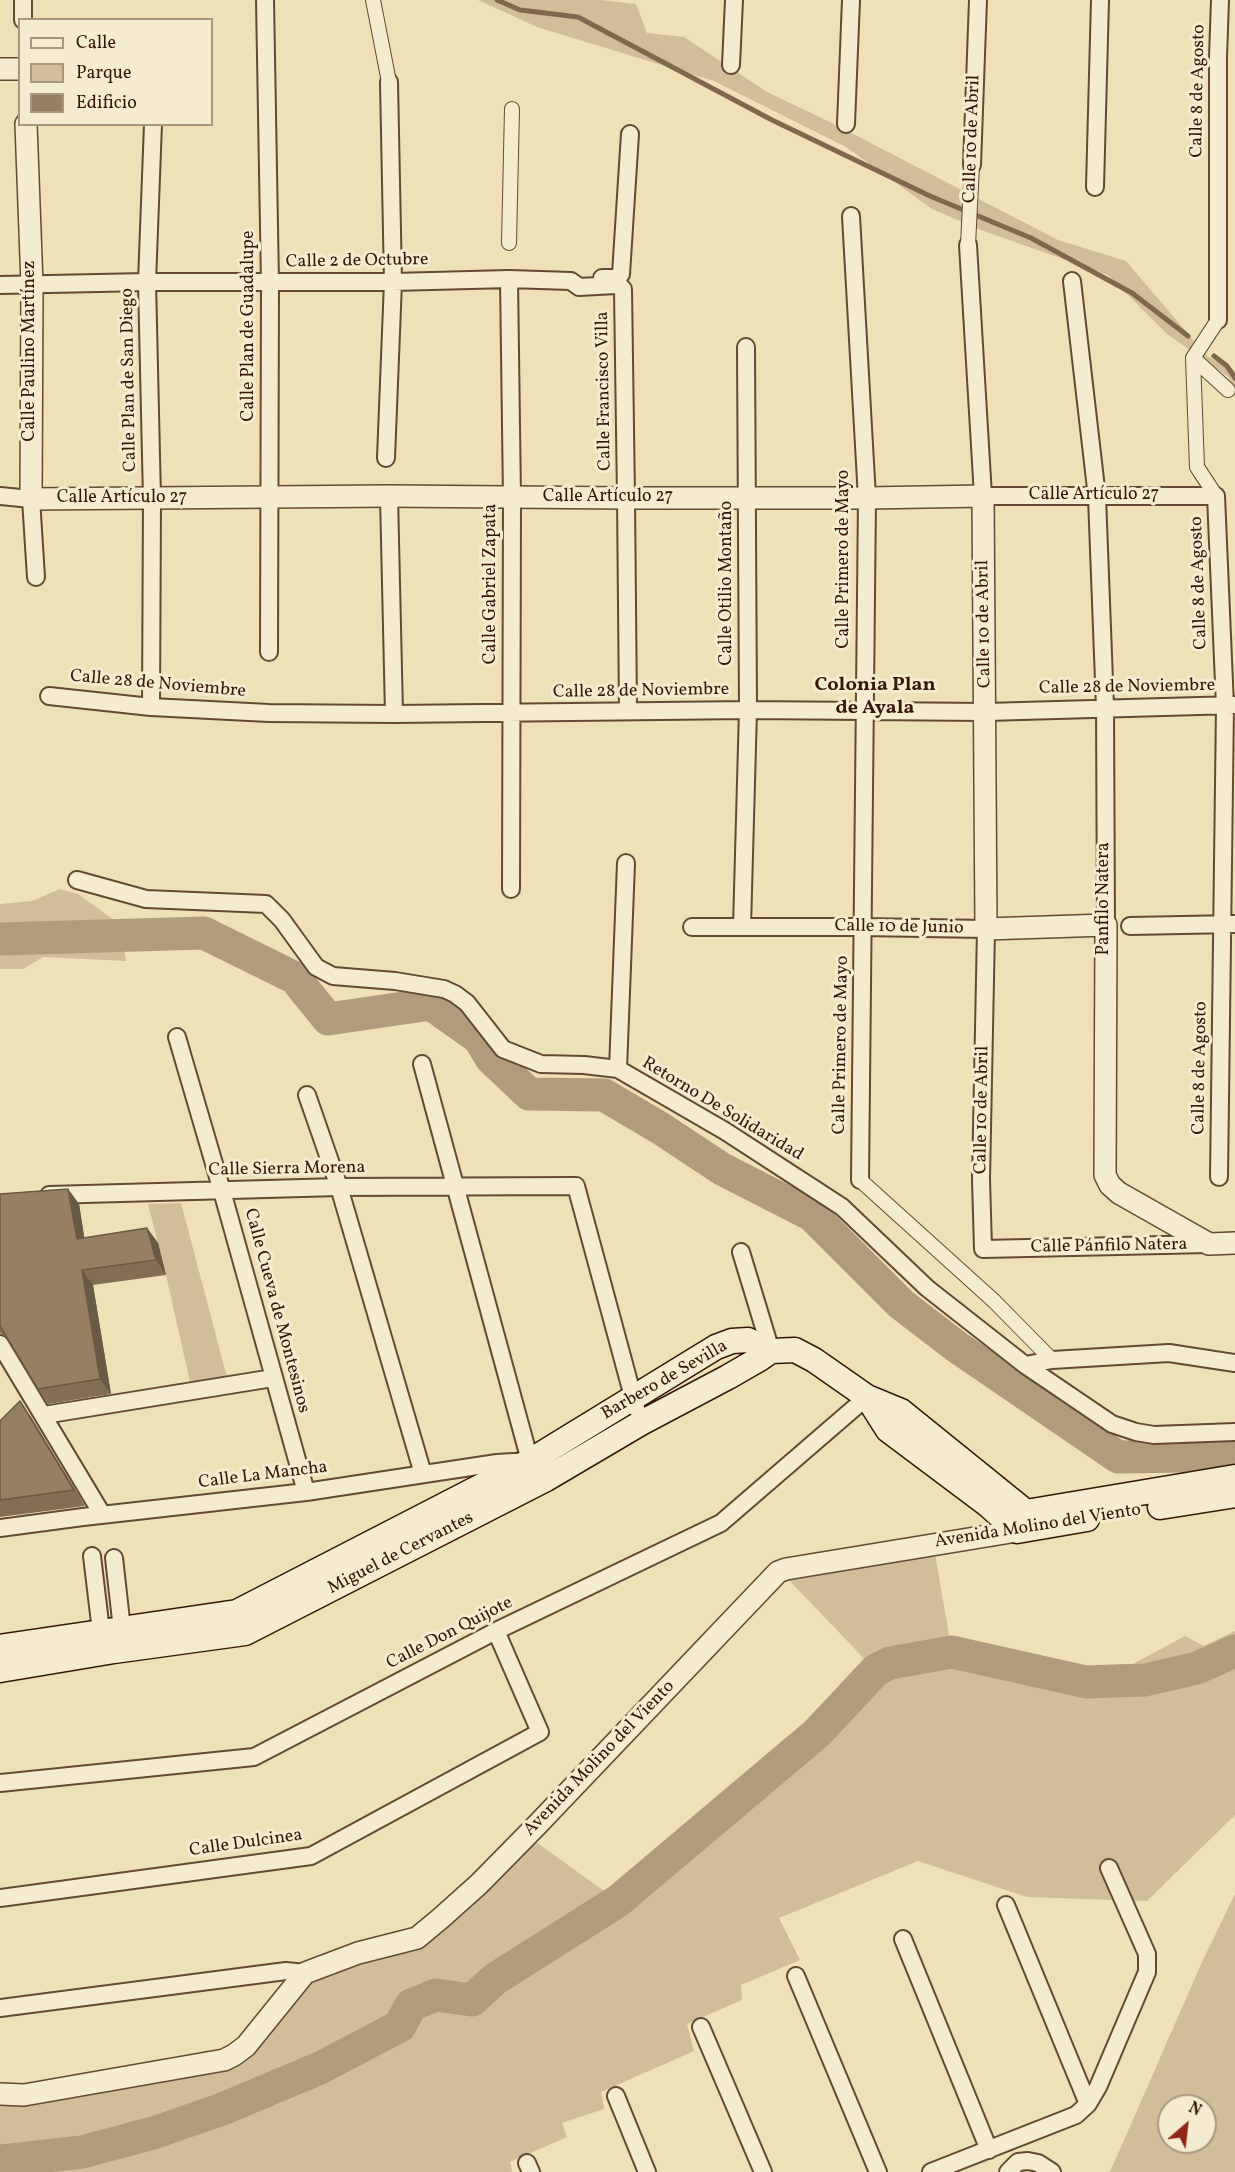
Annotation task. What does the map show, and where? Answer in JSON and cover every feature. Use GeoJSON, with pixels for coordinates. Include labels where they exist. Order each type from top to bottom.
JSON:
{"type":"FeatureCollection","features":[{"type":"Feature","properties":{"kind":"main road","name":"Barbero de Sevilla"},"geometry":{"type":"LineString","coordinates":[[0,1647],[237,1612],[530,1461],[633,1400],[716,1347],[732,1341],[748,1340],[771,1351],[795,1350],[814,1360],[867,1397],[901,1411],[1022,1522]]}},
{"type":"Feature","properties":{"kind":"main road","name":"Miguel de Cervantes"},"geometry":{"type":"LineString","coordinates":[[0,1670],[245,1633],[546,1479],[640,1424],[729,1377],[771,1351]]}},
{"type":"Feature","properties":{"kind":"main road","name":"Avenida Molino del Viento"},"geometry":{"type":"LineString","coordinates":[[1022,1522],[1224,1488]]}},
{"type":"Feature","properties":{"kind":"street"},"geometry":{"type":"LineString","coordinates":[[22,0],[23,18]]}},
{"type":"Feature","properties":{"kind":"street","name":"Calle Plan de Guadalupe"},"geometry":{"type":"LineString","coordinates":[[266,0],[270,283],[269,652]]}},
{"type":"Feature","properties":{"kind":"street"},"geometry":{"type":"LineString","coordinates":[[373,0],[389,82],[393,282],[386,458]]}},
{"type":"Feature","properties":{"kind":"street"},"geometry":{"type":"LineString","coordinates":[[731,65],[734,0]]}},
{"type":"Feature","properties":{"kind":"street"},"geometry":{"type":"LineString","coordinates":[[846,124],[851,0]]}},
{"type":"Feature","properties":{"kind":"street","name":"Calle 10 de Abril"},"geometry":{"type":"LineString","coordinates":[[978,0],[968,245],[983,496],[986,712],[986,929],[981,1179],[983,1249]]}},
{"type":"Feature","properties":{"kind":"street"},"geometry":{"type":"LineString","coordinates":[[1095,187],[1100,0]]}},
{"type":"Feature","properties":{"kind":"street","name":"Calle 8 de Agosto"},"geometry":{"type":"LineString","coordinates":[[1219,1177],[1229,924],[1230,705],[1216,496],[1197,467],[1193,357],[1218,320],[1220,0]]}},
{"type":"Feature","properties":{"kind":"street"},"geometry":{"type":"LineString","coordinates":[[1218,57],[1235,57]]}},
{"type":"Feature","properties":{"kind":"street"},"geometry":{"type":"LineString","coordinates":[[0,69],[18,69]]}},
{"type":"Feature","properties":{"kind":"street"},"geometry":{"type":"LineString","coordinates":[[509,243],[512,110]]}},
{"type":"Feature","properties":{"kind":"street","name":"Calle Paulino Martínez"},"geometry":{"type":"LineString","coordinates":[[26,126],[32,285],[31,499],[36,577]]}},
{"type":"Feature","properties":{"kind":"street","name":"Calle Plan de San Diego"},"geometry":{"type":"LineString","coordinates":[[151,707],[152,499],[147,282],[153,126]]}},
{"type":"Feature","properties":{"kind":"street","name":"Calle Francisco Villa"},"geometry":{"type":"LineString","coordinates":[[628,711],[621,280],[630,134]]}},
{"type":"Feature","properties":{"kind":"street","name":"Calle Primero de Mayo"},"geometry":{"type":"LineString","coordinates":[[851,216],[867,498],[860,1180],[994,1301],[1052,1360]]}},
{"type":"Feature","properties":{"kind":"street","name":"Calle 2 de Octubre"},"geometry":{"type":"LineString","coordinates":[[0,285],[508,279],[571,281],[579,287],[616,285],[621,280]]}},
{"type":"Feature","properties":{"kind":"street","name":"Calle Gabriel Zapata"},"geometry":{"type":"LineString","coordinates":[[508,279],[512,498],[511,889]]}},
{"type":"Feature","properties":{"kind":"street","name":"Panfilo Natera"},"geometry":{"type":"LineString","coordinates":[[1072,281],[1097,497],[1105,707],[1105,1175],[1110,1185],[1119,1193],[1209,1244]]}},
{"type":"Feature","properties":{"kind":"street","name":"Calle Otilio Montaño"},"geometry":{"type":"LineString","coordinates":[[742,927],[748,710],[747,347]]}},
{"type":"Feature","properties":{"kind":"street"},"geometry":{"type":"LineString","coordinates":[[1193,357],[1228,390]]}},
{"type":"Feature","properties":{"kind":"street"},"geometry":{"type":"LineString","coordinates":[[342,496],[351,487],[387,486],[423,487],[441,497]]}},
{"type":"Feature","properties":{"kind":"street","name":"Calle Artículo 27"},"geometry":{"type":"LineString","coordinates":[[0,495],[31,499],[342,496],[867,498],[1216,496]]}},
{"type":"Feature","properties":{"kind":"street"},"geometry":{"type":"LineString","coordinates":[[389,496],[394,714]]}},
{"type":"Feature","properties":{"kind":"street","name":"Calle 28 de Noviembre"},"geometry":{"type":"LineString","coordinates":[[49,696],[151,707],[269,713],[394,714],[748,710],[986,712],[1230,705]]}},
{"type":"Feature","properties":{"kind":"street"},"geometry":{"type":"LineString","coordinates":[[618,1070],[627,862]]}},
{"type":"Feature","properties":{"kind":"street","name":"Retorno De Solidaridad"},"geometry":{"type":"LineString","coordinates":[[77,880],[146,899],[266,904],[282,920],[316,967],[333,976],[395,981],[444,989],[467,1003],[503,1049],[541,1064],[584,1065],[618,1070],[725,1131],[842,1207],[927,1288],[1025,1365],[1112,1424],[1154,1435],[1235,1432]]}},
{"type":"Feature","properties":{"kind":"street"},"geometry":{"type":"LineString","coordinates":[[1131,926],[1229,924]]}},
{"type":"Feature","properties":{"kind":"street","name":"Calle 10 de Junio"},"geometry":{"type":"LineString","coordinates":[[692,927],[986,929],[1106,925]]}},
{"type":"Feature","properties":{"kind":"street","name":"Calle Cueva de Montesinos"},"geometry":{"type":"LineString","coordinates":[[177,1037],[306,1492]]}},
{"type":"Feature","properties":{"kind":"street"},"geometry":{"type":"LineString","coordinates":[[422,1064],[530,1461]]}},
{"type":"Feature","properties":{"kind":"street"},"geometry":{"type":"LineString","coordinates":[[307,1095],[339,1187],[423,1474]]}},
{"type":"Feature","properties":{"kind":"street","name":"Calle Sierra Morena"},"geometry":{"type":"LineString","coordinates":[[27,1195],[339,1187],[576,1186],[633,1400]]}},
{"type":"Feature","properties":{"kind":"street","name":"Calle Pánfilo Natera"},"geometry":{"type":"LineString","coordinates":[[983,1249],[1235,1243]]}},
{"type":"Feature","properties":{"kind":"street"},"geometry":{"type":"LineString","coordinates":[[741,1252],[771,1351]]}},
{"type":"Feature","properties":{"kind":"street"},"geometry":{"type":"LineString","coordinates":[[0,1344],[102,1514]]}},
{"type":"Feature","properties":{"kind":"street"},"geometry":{"type":"LineString","coordinates":[[1025,1365],[1052,1360],[1169,1353],[1235,1363]]}},
{"type":"Feature","properties":{"kind":"street"},"geometry":{"type":"LineString","coordinates":[[44,1415],[273,1377]]}},
{"type":"Feature","properties":{"kind":"street","name":"Calle Don Quijote"},"geometry":{"type":"LineString","coordinates":[[0,1783],[254,1757],[496,1631],[721,1523],[867,1397]]}},
{"type":"Feature","properties":{"kind":"street"},"geometry":{"type":"LineString","coordinates":[[633,1400],[640,1424]]}},
{"type":"Feature","properties":{"kind":"street","name":"Calle La Mancha"},"geometry":{"type":"LineString","coordinates":[[0,1528],[102,1514],[306,1492],[497,1463],[530,1461]]}},
{"type":"Feature","properties":{"kind":"street","name":"Avenida Molino del Viento"},"geometry":{"type":"LineString","coordinates":[[305,1972],[358,1953],[417,1938],[441,1918],[479,1884],[778,1572],[1022,1522]]}},
{"type":"Feature","properties":{"kind":"street"},"geometry":{"type":"LineString","coordinates":[[92,1557],[111,1630]]}},
{"type":"Feature","properties":{"kind":"street"},"geometry":{"type":"LineString","coordinates":[[111,1630],[114,1557]]}},
{"type":"Feature","properties":{"kind":"street","name":"Calle Dulcinea"},"geometry":{"type":"LineString","coordinates":[[0,1898],[311,1856],[540,1732],[496,1631]]}},
{"type":"Feature","properties":{"kind":"street"},"geometry":{"type":"LineString","coordinates":[[932,2172],[1076,2115],[1088,2104],[1098,2087],[1147,1971],[1147,1954],[1109,1868]]}},
{"type":"Feature","properties":{"kind":"street"},"geometry":{"type":"LineString","coordinates":[[1006,1905],[1088,2104]]}},
{"type":"Feature","properties":{"kind":"street"},"geometry":{"type":"LineString","coordinates":[[903,1938],[989,2150]]}},
{"type":"Feature","properties":{"kind":"street"},"geometry":{"type":"LineString","coordinates":[[0,2008],[286,1971],[305,1972]]}},
{"type":"Feature","properties":{"kind":"street"},"geometry":{"type":"LineString","coordinates":[[0,2094],[24,2095],[224,2060],[246,2046],[305,1972]]}},
{"type":"Feature","properties":{"kind":"street"},"geometry":{"type":"LineString","coordinates":[[796,1976],[878,2172]]}},
{"type":"Feature","properties":{"kind":"street"},"geometry":{"type":"LineString","coordinates":[[701,2027],[763,2172]]}},
{"type":"Feature","properties":{"kind":"street"},"geometry":{"type":"LineString","coordinates":[[616,2096],[648,2172]]}},
{"type":"Feature","properties":{"kind":"street"},"geometry":{"type":"LineString","coordinates":[[1008,2172],[1018,2163],[1028,2161],[1038,2163],[1052,2172]]}},
{"type":"Feature","properties":{"kind":"green space"},"geometry":{"type":"Polygon","coordinates":[[[478,0],[601,0],[636,4],[647,33],[684,37],[767,92],[832,123],[1058,240],[1126,261],[1207,356],[1235,371],[1235,387],[1227,376],[1167,334],[1108,275],[981,230],[932,209],[846,147],[714,81],[537,27],[478,0]]]}},
{"type":"Feature","properties":{"kind":"green space"},"geometry":{"type":"Polygon","coordinates":[[[60,889],[78,894],[121,925],[126,961],[43,957],[23,969],[0,969],[0,904],[32,901],[60,889]]]}},
{"type":"Feature","properties":{"kind":"green space"},"geometry":{"type":"Polygon","coordinates":[[[181,1203],[229,1385],[192,1391],[148,1204],[181,1203]]]}},
{"type":"Feature","properties":{"kind":"green space"},"geometry":{"type":"Polygon","coordinates":[[[935,1554],[952,1652],[1056,1667],[1133,1664],[1185,1636],[1204,1646],[1235,1631],[1235,1815],[1147,1901],[1027,1897],[918,1861],[779,1918],[800,1960],[741,1985],[742,2000],[687,2024],[694,2051],[601,2092],[604,2109],[562,2123],[567,2137],[510,2162],[512,2172],[0,2172],[0,2105],[36,2104],[234,2063],[314,1978],[428,1942],[536,1842],[618,1901],[813,1737],[875,1670],[786,1577],[935,1554]]]}},
{"type":"Feature","properties":{"kind":"green space"},"geometry":{"type":"Polygon","coordinates":[[[1235,1894],[1235,2172],[1110,2172],[1203,1960],[1235,1894]]]}},
{"type":"Feature","properties":{"kind":"building"},"geometry":{"type":"Polygon","coordinates":[[[68,1189],[77,1239],[147,1228],[156,1260],[82,1270],[100,1379],[38,1389],[0,1326],[0,1194],[68,1189]]]}},
{"type":"Feature","properties":{"kind":"building"},"geometry":{"type":"Polygon","coordinates":[[[20,1401],[74,1490],[0,1500],[0,1421],[20,1401]]]}},
{"type":"Feature","properties":{"kind":"waterway"},"geometry":{"type":"LineString","coordinates":[[497,0],[520,10],[578,17],[772,120],[930,196],[1031,238],[1132,293],[1188,336]]}},
{"type":"Feature","properties":{"kind":"waterway"},"geometry":{"type":"LineString","coordinates":[[1214,356],[1227,366],[1235,378]]}},
{"type":"Feature","properties":{"kind":"waterway"},"geometry":{"type":"LineString","coordinates":[[0,939],[204,933],[295,978],[328,1019],[431,1004],[479,1038],[491,1058],[529,1094],[604,1095],[722,1169],[812,1215],[901,1304],[957,1347],[1118,1457],[1188,1456],[1235,1450]]}},
{"type":"Feature","properties":{"kind":"waterway"},"geometry":{"type":"LineString","coordinates":[[0,2161],[82,2152],[153,2133],[220,2110],[320,2068],[400,2026],[411,2005],[436,1995],[472,2000],[495,1979],[618,1901],[817,1733],[876,1670],[890,1663],[952,1652],[1086,1682],[1145,1680],[1197,1668],[1235,1651]]}},
{"type":"Feature","properties":{"kind":"district","name":"Colonia Plan de Ayala"},"geometry":{"type":"Point","coordinates":[875,698]}}]}
